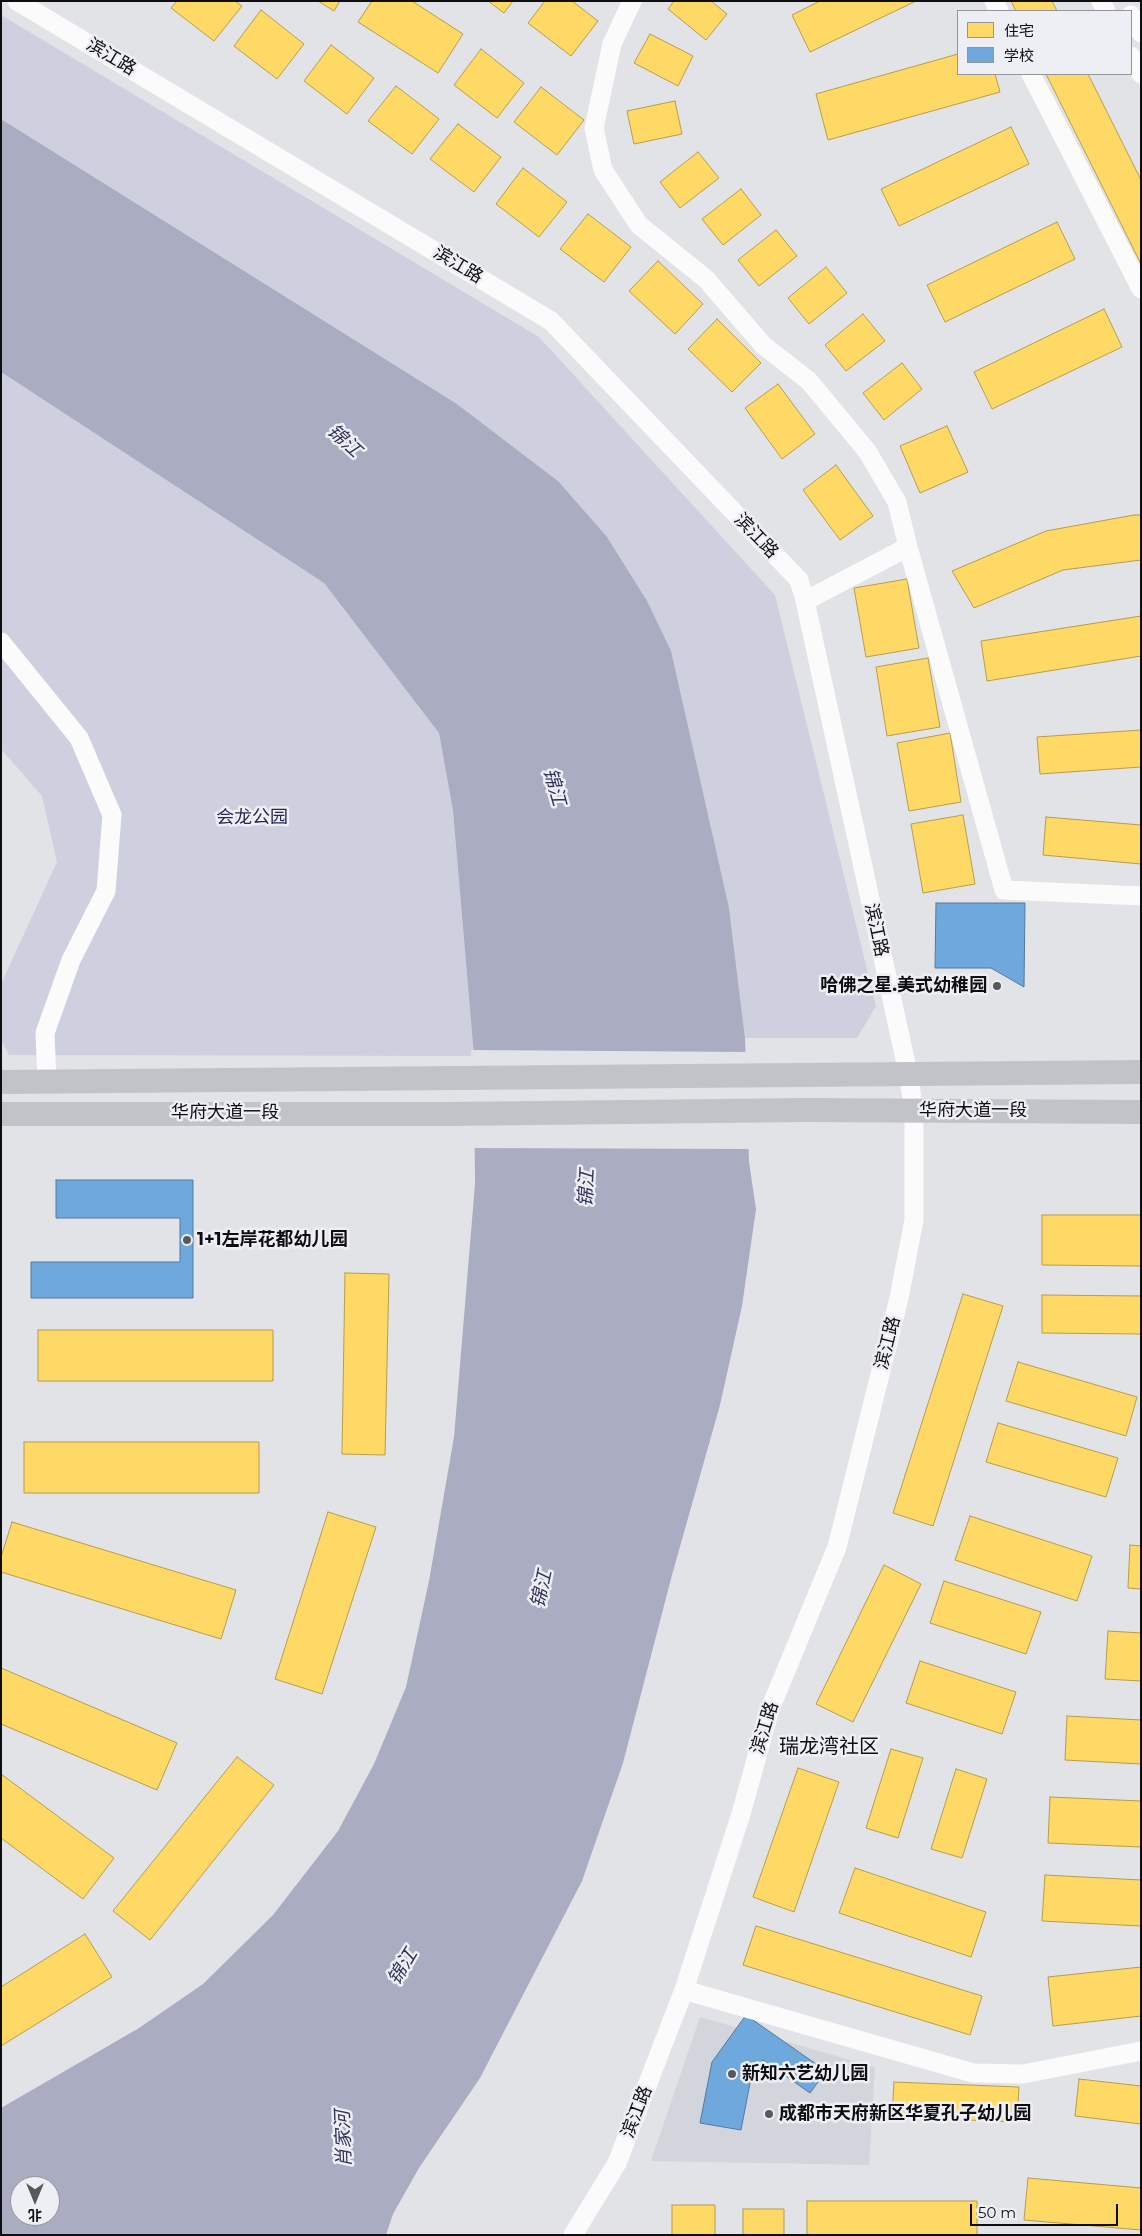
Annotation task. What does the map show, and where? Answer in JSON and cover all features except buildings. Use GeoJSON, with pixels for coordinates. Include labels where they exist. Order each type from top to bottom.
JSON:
{"type":"FeatureCollection","features":[{"type":"Feature","properties":{"kind":"main road"},"geometry":{"type":"LineString","coordinates":[[1,1082],[302,1078],[439,1080],[797,1077],[908,1073],[1141,1072]]}},
{"type":"Feature","properties":{"kind":"main road","name":"华府大道一段"},"geometry":{"type":"LineString","coordinates":[[1,1114],[448,1114],[806,1110],[1141,1112]]}},
{"type":"Feature","properties":{"kind":"street","name":"滨江路"},"geometry":{"type":"LineString","coordinates":[[17,1],[551,321],[799,580],[805,601],[908,1073],[914,1111],[914,1220],[899,1298],[837,1547],[770,1709],[741,1814],[684,1990],[618,2163],[573,2235]]}},
{"type":"Feature","properties":{"kind":"street"},"geometry":{"type":"LineString","coordinates":[[632,1],[612,44],[594,128],[603,170],[639,225],[706,279],[764,345],[809,381],[866,451],[897,502],[908,548],[1004,890],[1141,896]]}},
{"type":"Feature","properties":{"kind":"street"},"geometry":{"type":"LineString","coordinates":[[1132,17],[1141,33]]}},
{"type":"Feature","properties":{"kind":"street"},"geometry":{"type":"LineString","coordinates":[[1132,58],[1141,74]]}},
{"type":"Feature","properties":{"kind":"street"},"geometry":{"type":"LineString","coordinates":[[1032,75],[1141,289]]}},
{"type":"Feature","properties":{"kind":"street"},"geometry":{"type":"LineString","coordinates":[[805,601],[908,548]]}},
{"type":"Feature","properties":{"kind":"street"},"geometry":{"type":"LineString","coordinates":[[1,642],[8,659],[79,738],[112,815],[106,891],[71,960],[45,1033],[47,1082]]}},
{"type":"Feature","properties":{"kind":"street"},"geometry":{"type":"LineString","coordinates":[[684,1990],[973,2073],[1023,2074],[1141,2051]]}},
{"type":"Feature","properties":{"kind":"shaded area","name":"成都市天府新区华夏孔子幼儿园"},"geometry":{"type":"Polygon","coordinates":[[[700,2017],[875,2067],[869,2165],[651,2161],[700,2017]]]}},
{"type":"Feature","properties":{"kind":"green space"},"geometry":{"type":"Polygon","coordinates":[[[1,15],[539,337],[775,595],[876,1006],[857,1038],[745,1038],[729,908],[558,481],[457,404],[1,119],[1,15]]]}},
{"type":"Feature","properties":{"kind":"green space","name":"会龙公园"},"geometry":{"type":"Polygon","coordinates":[[[1,372],[324,583],[439,733],[453,811],[474,1056],[9,1055],[1,1040],[1,984],[57,862],[42,796],[1,749],[1,372]]]}},
{"type":"Feature","properties":{"kind":"water"},"geometry":{"type":"Polygon","coordinates":[[[1,119],[457,404],[558,481],[607,537],[647,601],[671,651],[729,908],[745,1038],[749,1162],[756,1209],[742,1306],[720,1405],[672,1575],[623,1763],[582,1881],[480,2078],[419,2168],[393,2214],[386,2235],[1,2235],[1,2108],[139,2028],[203,1984],[273,1915],[338,1831],[374,1764],[406,1687],[429,1581],[454,1437],[475,1184],[474,1056],[453,811],[439,733],[324,583],[1,372],[1,119]]]}},
{"type":"Feature","properties":{"kind":"pier"},"geometry":{"type":"Polygon","coordinates":[[[471,1050],[748,1052],[751,1149],[472,1148],[471,1050]]]}},
{"type":"Feature","properties":{"kind":"place","name":"哈佛之星.美式幼稚园"},"geometry":{"type":"Point","coordinates":[997,986]}},
{"type":"Feature","properties":{"kind":"place","name":"1+1左岸花都幼儿园"},"geometry":{"type":"Point","coordinates":[187,1240]}},
{"type":"Feature","properties":{"kind":"place","name":"新知六艺幼儿园"},"geometry":{"type":"Point","coordinates":[732,2074]}},
{"type":"Feature","properties":{"kind":"place","name":"成都市天府新区华夏孔子幼儿园"},"geometry":{"type":"Point","coordinates":[769,2114]}},
{"type":"Feature","properties":{"kind":"district","name":"瑞龙湾社区"},"geometry":{"type":"Point","coordinates":[829,1747]}},
{"type":"Feature","properties":{"kind":"water label","name":"锦江"},"geometry":{"type":"Point","coordinates":[344,441]}},
{"type":"Feature","properties":{"kind":"water label","name":"锦江"},"geometry":{"type":"Point","coordinates":[554,787]}},
{"type":"Feature","properties":{"kind":"water label","name":"锦江"},"geometry":{"type":"Point","coordinates":[587,1188]}},
{"type":"Feature","properties":{"kind":"water label","name":"锦江"},"geometry":{"type":"Point","coordinates":[542,1589]}},
{"type":"Feature","properties":{"kind":"water label","name":"锦江"},"geometry":{"type":"Point","coordinates":[403,1967]}},
{"type":"Feature","properties":{"kind":"water label","name":"肖家河"},"geometry":{"type":"Point","coordinates":[344,2139]}}]}
